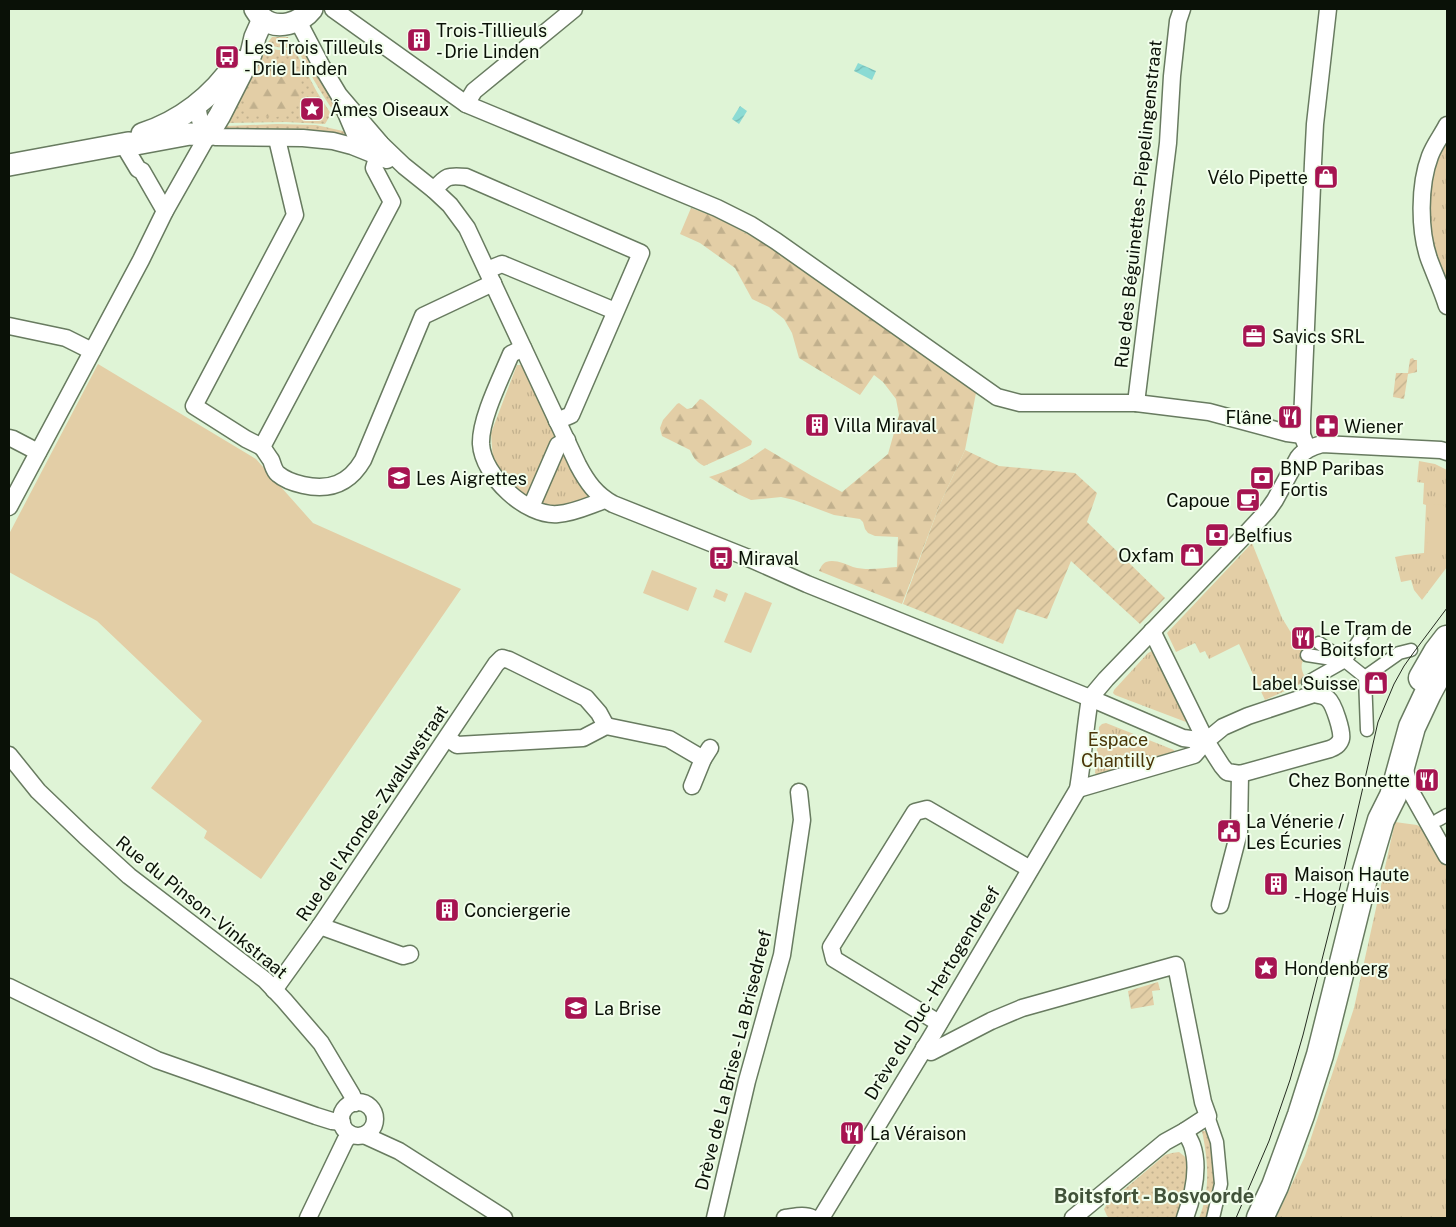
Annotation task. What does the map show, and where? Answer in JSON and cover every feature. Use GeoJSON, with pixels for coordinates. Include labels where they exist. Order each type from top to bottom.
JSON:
{"type":"FeatureCollection","features":[{"type":"Feature","properties":{"kind":"main road"},"geometry":{"type":"LineString","coordinates":[[1381,820],[1382,794],[1395,741],[1403,718],[1422,677],[1447,639]]}},
{"type":"Feature","properties":{"kind":"main road"},"geometry":{"type":"LineString","coordinates":[[1260,1218],[1275,1186],[1301,1115],[1320,1054],[1364,878],[1381,820],[1393,796],[1412,727],[1422,703],[1443,674]]}},
{"type":"Feature","properties":{"kind":"street"},"geometry":{"type":"LineString","coordinates":[[333,9],[466,104],[717,208],[751,225],[997,397],[1020,403],[1136,403],[1209,412],[1287,433],[1305,442],[1445,450]]}},
{"type":"Feature","properties":{"kind":"street"},"geometry":{"type":"LineString","coordinates":[[466,104],[474,91],[574,9]]}},
{"type":"Feature","properties":{"kind":"street","name":"Rue des Béguinettes - Piepelingenstraat"},"geometry":{"type":"LineString","coordinates":[[1136,403],[1168,143],[1178,21],[1182,9]]}},
{"type":"Feature","properties":{"kind":"street"},"geometry":{"type":"LineString","coordinates":[[1090,698],[1276,500],[1302,453],[1305,442],[1302,422],[1315,134],[1328,9]]}},
{"type":"Feature","properties":{"kind":"street"},"geometry":{"type":"LineString","coordinates":[[258,22],[286,25],[305,15],[320,65],[379,150],[404,166],[450,205],[466,228],[587,481],[597,494],[605,500],[1090,698],[1183,738],[1206,740]]}},
{"type":"Feature","properties":{"kind":"street"},"geometry":{"type":"LineString","coordinates":[[125,143],[133,136],[152,130],[178,117],[201,101],[234,65],[258,22]]}},
{"type":"Feature","properties":{"kind":"street"},"geometry":{"type":"LineString","coordinates":[[9,507],[141,260],[165,211],[220,115],[251,54],[258,22]]}},
{"type":"Feature","properties":{"kind":"street"},"geometry":{"type":"LineString","coordinates":[[201,101],[215,103],[219,108],[220,115]]}},
{"type":"Feature","properties":{"kind":"street"},"geometry":{"type":"LineString","coordinates":[[201,101],[199,118],[202,128],[208,135]]}},
{"type":"Feature","properties":{"kind":"street"},"geometry":{"type":"LineString","coordinates":[[1447,125],[1430,155],[1424,180],[1421,210],[1429,258],[1447,306]]}},
{"type":"Feature","properties":{"kind":"street"},"geometry":{"type":"LineString","coordinates":[[9,164],[125,143],[136,144],[190,134],[216,137],[303,138],[333,141],[379,150]]}},
{"type":"Feature","properties":{"kind":"street"},"geometry":{"type":"LineString","coordinates":[[277,139],[295,215],[194,406],[262,447],[270,458],[276,473],[291,482],[310,487],[326,488],[335,486],[350,477],[358,469],[423,316],[490,277],[502,264],[615,311]]}},
{"type":"Feature","properties":{"kind":"street"},"geometry":{"type":"LineString","coordinates":[[125,143],[138,170],[142,171],[165,211]]}},
{"type":"Feature","properties":{"kind":"street"},"geometry":{"type":"LineString","coordinates":[[262,447],[392,202],[374,168],[379,150]]}},
{"type":"Feature","properties":{"kind":"street"},"geometry":{"type":"LineString","coordinates":[[434,190],[442,181],[450,176],[466,176],[641,253],[570,415],[558,421]]}},
{"type":"Feature","properties":{"kind":"street"},"geometry":{"type":"LineString","coordinates":[[9,326],[66,338],[92,351]]}},
{"type":"Feature","properties":{"kind":"street"},"geometry":{"type":"LineString","coordinates":[[524,348],[511,354],[483,426],[481,444],[486,461],[498,481],[513,496],[544,513],[557,514],[572,511],[605,500]]}},
{"type":"Feature","properties":{"kind":"street"},"geometry":{"type":"LineString","coordinates":[[9,438],[38,452]]}},
{"type":"Feature","properties":{"kind":"street"},"geometry":{"type":"LineString","coordinates":[[531,507],[558,445],[567,440]]}},
{"type":"Feature","properties":{"kind":"street"},"geometry":{"type":"LineString","coordinates":[[1308,682],[1345,661],[1365,630]]}},
{"type":"Feature","properties":{"kind":"street"},"geometry":{"type":"LineString","coordinates":[[1078,789],[1194,755],[1206,740],[1223,727],[1248,716],[1314,694],[1322,695],[1332,704],[1342,734],[1341,740],[1337,746],[1330,750],[1246,772],[1227,772],[1206,740],[1152,631]]}},
{"type":"Feature","properties":{"kind":"street"},"geometry":{"type":"LineString","coordinates":[[1319,643],[1364,677],[1367,730]]}},
{"type":"Feature","properties":{"kind":"street"},"geometry":{"type":"LineString","coordinates":[[1364,677],[1399,653],[1411,650]]}},
{"type":"Feature","properties":{"kind":"street"},"geometry":{"type":"LineString","coordinates":[[1307,655],[1345,661]]}},
{"type":"Feature","properties":{"kind":"street","name":"Rue de l'Aronde - Zwaluwstraat"},"geometry":{"type":"LineString","coordinates":[[274,990],[320,926],[496,664],[502,658],[510,660],[586,698],[599,713],[606,726]]}},
{"type":"Feature","properties":{"kind":"street","name":"Drève du Duc - Hertogendreef"},"geometry":{"type":"LineString","coordinates":[[821,1218],[1078,789],[1090,698]]}},
{"type":"Feature","properties":{"kind":"street"},"geometry":{"type":"LineString","coordinates":[[447,738],[457,745],[583,738],[606,726],[670,739],[706,753],[692,786]]}},
{"type":"Feature","properties":{"kind":"street","name":"Rue du Pinson - Vinkstraat"},"geometry":{"type":"LineString","coordinates":[[9,755],[38,791],[121,869],[265,980],[321,1043],[355,1103]]}},
{"type":"Feature","properties":{"kind":"street"},"geometry":{"type":"LineString","coordinates":[[1402,758],[1411,792],[1447,856]]}},
{"type":"Feature","properties":{"kind":"street"},"geometry":{"type":"LineString","coordinates":[[1220,905],[1239,832],[1246,772]]}},
{"type":"Feature","properties":{"kind":"street","name":"Drève de La Brise - La Brisedreef"},"geometry":{"type":"LineString","coordinates":[[715,1218],[747,1081],[782,955],[802,820],[799,792]]}},
{"type":"Feature","properties":{"kind":"street"},"geometry":{"type":"LineString","coordinates":[[939,1023],[834,959],[831,947],[915,812],[927,809],[1030,869]]}},
{"type":"Feature","properties":{"kind":"street"},"geometry":{"type":"LineString","coordinates":[[320,926],[403,956],[410,954]]}},
{"type":"Feature","properties":{"kind":"street"},"geometry":{"type":"LineString","coordinates":[[924,1048],[931,1052],[991,1021],[1022,1008],[1176,965],[1203,1102],[1217,1142],[1221,1184],[1213,1218]]}},
{"type":"Feature","properties":{"kind":"street"},"geometry":{"type":"LineString","coordinates":[[9,987],[157,1060],[357,1129],[399,1151],[504,1218]]}},
{"type":"Feature","properties":{"kind":"street"},"geometry":{"type":"LineString","coordinates":[[308,1218],[345,1141],[374,1115],[369,1106],[365,1104],[355,1103],[349,1105],[342,1115],[357,1129]]}},
{"type":"Feature","properties":{"kind":"street"},"geometry":{"type":"LineString","coordinates":[[1084,1215],[1165,1142],[1208,1116]]}},
{"type":"Feature","properties":{"kind":"street"},"geometry":{"type":"LineString","coordinates":[[1185,1130],[1192,1145],[1195,1160],[1194,1180],[1185,1218]]}},
{"type":"Feature","properties":{"kind":"street"},"geometry":{"type":"LineString","coordinates":[[785,1218],[797,1216],[812,1218]]}},
{"type":"Feature","properties":{"kind":"green space"},"geometry":{"type":"Polygon","coordinates":[[[272,37],[288,37],[292,47],[283,48],[266,45],[272,37]]]}},
{"type":"Feature","properties":{"kind":"green space"},"geometry":{"type":"Polygon","coordinates":[[[305,46],[342,113],[350,134],[321,92],[297,48],[305,46]]]}},
{"type":"Feature","properties":{"kind":"green space"},"geometry":{"type":"Polygon","coordinates":[[[265,48],[279,50],[294,49],[331,114],[325,124],[286,122],[226,123],[265,48]]]}},
{"type":"Feature","properties":{"kind":"green space"},"geometry":{"type":"Polygon","coordinates":[[[269,64],[282,64],[293,68],[301,79],[302,89],[297,103],[288,112],[277,117],[253,116],[245,109],[244,101],[262,67],[269,64]]]}},
{"type":"Feature","properties":{"kind":"green space"},"geometry":{"type":"Polygon","coordinates":[[[316,125],[343,131],[349,138],[230,132],[223,129],[226,126],[316,125]]]}},
{"type":"Feature","properties":{"kind":"green space"},"geometry":{"type":"Polygon","coordinates":[[[1447,138],[1447,285],[1436,260],[1431,241],[1429,211],[1432,181],[1447,138]]]}},
{"type":"Feature","properties":{"kind":"green space"},"geometry":{"type":"Polygon","coordinates":[[[691,208],[716,217],[773,248],[976,393],[965,450],[940,504],[902,604],[819,571],[829,561],[836,561],[864,569],[897,567],[898,537],[875,536],[868,533],[860,519],[834,515],[794,500],[781,497],[751,500],[709,477],[738,465],[765,448],[842,492],[888,454],[899,415],[896,399],[883,382],[874,375],[860,395],[799,358],[792,333],[784,319],[769,307],[752,299],[735,268],[700,243],[680,234],[691,208]]]}},
{"type":"Feature","properties":{"kind":"green space"},"geometry":{"type":"Polygon","coordinates":[[[1410,359],[1417,360],[1417,372],[1408,374],[1404,399],[1393,397],[1396,373],[1408,373],[1410,359]]]}},
{"type":"Feature","properties":{"kind":"green space"},"geometry":{"type":"Polygon","coordinates":[[[98,364],[256,459],[313,523],[461,589],[261,879],[204,838],[207,831],[151,788],[202,721],[97,621],[9,572],[9,534],[98,364]]]}},
{"type":"Feature","properties":{"kind":"green space"},"geometry":{"type":"Polygon","coordinates":[[[517,365],[523,365],[577,479],[588,497],[569,507],[550,507],[528,499],[508,486],[493,460],[491,433],[517,365]]]}},
{"type":"Feature","properties":{"kind":"green space"},"geometry":{"type":"Polygon","coordinates":[[[700,399],[752,441],[751,445],[704,466],[695,459],[690,450],[662,436],[660,428],[663,420],[677,404],[679,403],[687,409],[692,408],[700,399]]]}},
{"type":"Feature","properties":{"kind":"green space"},"geometry":{"type":"Polygon","coordinates":[[[965,450],[999,466],[1075,473],[1097,493],[1087,522],[1165,598],[1140,624],[1071,561],[1047,619],[1017,609],[1003,644],[903,604],[940,504],[965,450]]]}},
{"type":"Feature","properties":{"kind":"green space"},"geometry":{"type":"Polygon","coordinates":[[[1419,461],[1435,464],[1447,470],[1447,567],[1422,600],[1414,590],[1411,580],[1401,582],[1395,557],[1424,553],[1426,505],[1423,504],[1424,483],[1417,482],[1419,461]]]}},
{"type":"Feature","properties":{"kind":"green space"},"geometry":{"type":"Polygon","coordinates":[[[1430,504],[1443,505],[1447,509],[1447,527],[1441,557],[1426,557],[1430,504]]]}},
{"type":"Feature","properties":{"kind":"green space"},"geometry":{"type":"Polygon","coordinates":[[[1252,543],[1282,618],[1290,631],[1309,652],[1302,663],[1303,673],[1307,681],[1265,700],[1239,644],[1209,659],[1205,651],[1200,653],[1195,643],[1176,652],[1167,633],[1252,543]]]}},
{"type":"Feature","properties":{"kind":"green space"},"geometry":{"type":"Polygon","coordinates":[[[652,570],[697,588],[688,611],[643,593],[652,570]]]}},
{"type":"Feature","properties":{"kind":"green space"},"geometry":{"type":"Polygon","coordinates":[[[716,589],[728,594],[725,602],[713,597],[716,589]]]}},
{"type":"Feature","properties":{"kind":"green space"},"geometry":{"type":"Polygon","coordinates":[[[745,592],[772,603],[751,653],[724,642],[745,592]]]}},
{"type":"Feature","properties":{"kind":"green space"},"geometry":{"type":"Polygon","coordinates":[[[1152,651],[1155,653],[1188,722],[1113,693],[1148,653],[1152,651]]]}},
{"type":"Feature","properties":{"kind":"green space","name":"Espace Chantilly"},"geometry":{"type":"Polygon","coordinates":[[[1106,723],[1175,752],[1098,777],[1095,773],[1099,727],[1106,723]]]}},
{"type":"Feature","properties":{"kind":"green space"},"geometry":{"type":"Polygon","coordinates":[[[1395,822],[1417,825],[1436,837],[1447,857],[1447,1218],[1276,1218],[1305,1156],[1354,1008],[1395,822]]]}},
{"type":"Feature","properties":{"kind":"green space"},"geometry":{"type":"Polygon","coordinates":[[[1158,982],[1160,990],[1152,991],[1154,1005],[1131,1009],[1128,991],[1158,982]]]}},
{"type":"Feature","properties":{"kind":"green space"},"geometry":{"type":"Polygon","coordinates":[[[1202,1131],[1205,1131],[1212,1139],[1217,1175],[1209,1218],[1199,1218],[1207,1186],[1206,1153],[1202,1131]]]}},
{"type":"Feature","properties":{"kind":"green space"},"geometry":{"type":"Polygon","coordinates":[[[1179,1152],[1188,1159],[1190,1170],[1179,1218],[1110,1218],[1107,1216],[1104,1209],[1107,1204],[1165,1155],[1179,1152]]]}},
{"type":"Feature","properties":{"kind":"water"},"geometry":{"type":"Polygon","coordinates":[[[858,63],[876,71],[872,80],[854,71],[858,63]]]}},
{"type":"Feature","properties":{"kind":"water"},"geometry":{"type":"Polygon","coordinates":[[[740,106],[747,111],[739,124],[732,119],[740,106]]]}},
{"type":"Feature","properties":{"kind":"tram line"},"geometry":{"type":"LineString","coordinates":[[1236,1218],[1269,1141],[1303,1035],[1337,900],[1378,722],[1404,666],[1447,608]]}},
{"type":"Feature","properties":{"kind":"place","name":"Trois-Tillieuls - Drie Linden"},"geometry":{"type":"Point","coordinates":[419,40]}},
{"type":"Feature","properties":{"kind":"place","name":"Les Trois Tilleuls - Drie Linden"},"geometry":{"type":"Point","coordinates":[227,57]}},
{"type":"Feature","properties":{"kind":"place","name":"Âmes Oiseaux"},"geometry":{"type":"Point","coordinates":[312,109]}},
{"type":"Feature","properties":{"kind":"place","name":"Vélo Pipette"},"geometry":{"type":"Point","coordinates":[1326,177]}},
{"type":"Feature","properties":{"kind":"place","name":"Savics SRL"},"geometry":{"type":"Point","coordinates":[1254,336]}},
{"type":"Feature","properties":{"kind":"place","name":"Flâne"},"geometry":{"type":"Point","coordinates":[1290,417]}},
{"type":"Feature","properties":{"kind":"place","name":"Villa Miraval"},"geometry":{"type":"Point","coordinates":[817,425]}},
{"type":"Feature","properties":{"kind":"place","name":"Wiener"},"geometry":{"type":"Point","coordinates":[1327,426]}},
{"type":"Feature","properties":{"kind":"place","name":"Les Aigrettes"},"geometry":{"type":"Point","coordinates":[399,478]}},
{"type":"Feature","properties":{"kind":"place","name":"BNP Paribas Fortis"},"geometry":{"type":"Point","coordinates":[1262,478]}},
{"type":"Feature","properties":{"kind":"place","name":"Capoue"},"geometry":{"type":"Point","coordinates":[1248,500]}},
{"type":"Feature","properties":{"kind":"place","name":"Belfius"},"geometry":{"type":"Point","coordinates":[1217,535]}},
{"type":"Feature","properties":{"kind":"place","name":"Oxfam"},"geometry":{"type":"Point","coordinates":[1192,555]}},
{"type":"Feature","properties":{"kind":"place","name":"Miraval"},"geometry":{"type":"Point","coordinates":[721,558]}},
{"type":"Feature","properties":{"kind":"place","name":"Le Tram de Boitsfort"},"geometry":{"type":"Point","coordinates":[1303,638]}},
{"type":"Feature","properties":{"kind":"place","name":"Label Suisse"},"geometry":{"type":"Point","coordinates":[1376,683]}},
{"type":"Feature","properties":{"kind":"place","name":"Chez Bonnette"},"geometry":{"type":"Point","coordinates":[1427,780]}},
{"type":"Feature","properties":{"kind":"place","name":"La Vénerie / Les Écuries"},"geometry":{"type":"Point","coordinates":[1229,831]}},
{"type":"Feature","properties":{"kind":"place","name":"Maison Haute - Hoge Huis"},"geometry":{"type":"Point","coordinates":[1276,884]}},
{"type":"Feature","properties":{"kind":"place","name":"Conciergerie"},"geometry":{"type":"Point","coordinates":[447,910]}},
{"type":"Feature","properties":{"kind":"place","name":"Hondenberg"},"geometry":{"type":"Point","coordinates":[1266,968]}},
{"type":"Feature","properties":{"kind":"place","name":"La Brise"},"geometry":{"type":"Point","coordinates":[576,1008]}},
{"type":"Feature","properties":{"kind":"place","name":"La Véraison"},"geometry":{"type":"Point","coordinates":[852,1133]}},
{"type":"Feature","properties":{"kind":"district","name":"Boitsfort - Bosvoorde"},"geometry":{"type":"Point","coordinates":[1154,1196]}}]}
